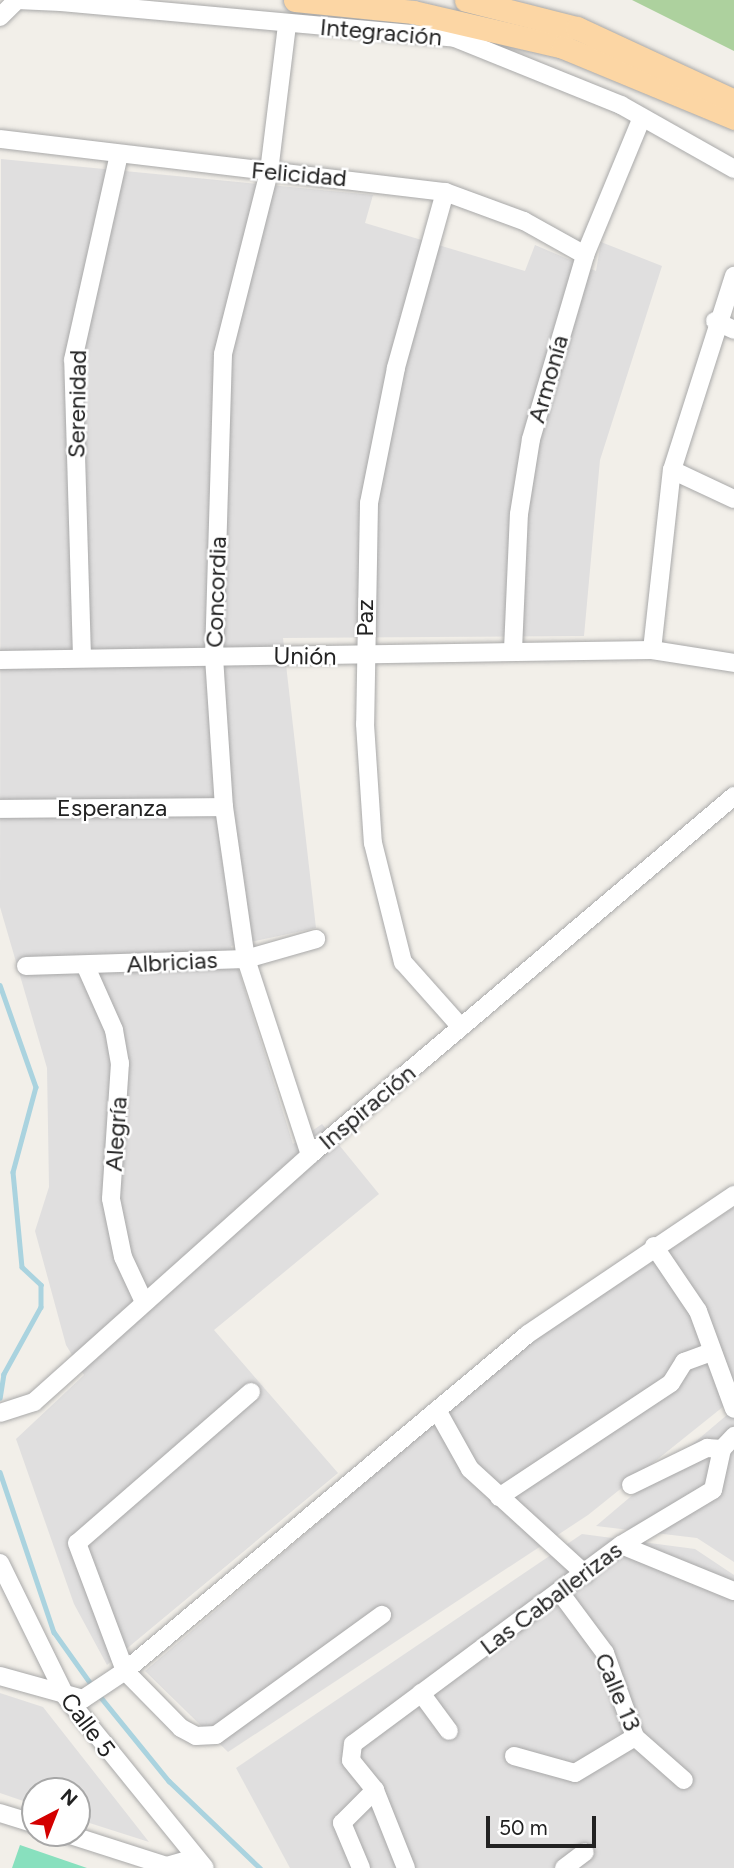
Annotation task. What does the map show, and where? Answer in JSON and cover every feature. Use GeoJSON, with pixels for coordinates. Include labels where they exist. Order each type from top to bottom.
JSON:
{"type":"FeatureCollection","features":[{"type":"Feature","properties":{"kind":"main road"},"geometry":{"type":"LineString","coordinates":[[295,0],[414,12],[563,47],[734,118]]}},
{"type":"Feature","properties":{"kind":"main road"},"geometry":{"type":"LineString","coordinates":[[466,0],[577,28],[734,101]]}},
{"type":"Feature","properties":{"kind":"street","name":"Integración"},"geometry":{"type":"LineString","coordinates":[[1,15],[17,0],[61,2],[481,44],[621,104],[640,120],[734,169]]}},
{"type":"Feature","properties":{"kind":"street","name":"Concordia"},"geometry":{"type":"LineString","coordinates":[[288,25],[269,172],[223,354],[215,655],[224,807],[246,958],[310,1155]]}},
{"type":"Feature","properties":{"kind":"street","name":"Armonía"},"geometry":{"type":"LineString","coordinates":[[513,650],[519,514],[531,439],[585,255],[640,120]]}},
{"type":"Feature","properties":{"kind":"street","name":"Felicidad"},"geometry":{"type":"LineString","coordinates":[[0,139],[445,192],[524,221],[585,255]]}},
{"type":"Feature","properties":{"kind":"street","name":"Serenidad"},"geometry":{"type":"LineString","coordinates":[[82,657],[73,360],[120,155]]}},
{"type":"Feature","properties":{"kind":"street","name":"Paz"},"geometry":{"type":"LineString","coordinates":[[445,192],[396,368],[369,503],[365,656],[373,843],[403,962],[461,1027]]}},
{"type":"Feature","properties":{"kind":"street"},"geometry":{"type":"LineString","coordinates":[[652,650],[672,471],[715,321],[734,276]]}},
{"type":"Feature","properties":{"kind":"street"},"geometry":{"type":"LineString","coordinates":[[715,321],[734,330]]}},
{"type":"Feature","properties":{"kind":"street"},"geometry":{"type":"LineString","coordinates":[[672,471],[734,499]]}},
{"type":"Feature","properties":{"kind":"street","name":"Unión"},"geometry":{"type":"LineString","coordinates":[[0,660],[215,655],[365,656],[513,650],[652,650],[734,663]]}},
{"type":"Feature","properties":{"kind":"street","name":"Inspiración"},"geometry":{"type":"LineString","coordinates":[[0,1413],[34,1402],[310,1155],[734,796]]}},
{"type":"Feature","properties":{"kind":"street","name":"Esperanza"},"geometry":{"type":"LineString","coordinates":[[0,809],[224,807]]}},
{"type":"Feature","properties":{"kind":"street","name":"Albricias"},"geometry":{"type":"LineString","coordinates":[[26,966],[86,967],[246,958],[316,939]]}},
{"type":"Feature","properties":{"kind":"street","name":"Alegría"},"geometry":{"type":"LineString","coordinates":[[86,967],[114,1030],[120,1063],[111,1199],[123,1256],[144,1302]]}},
{"type":"Feature","properties":{"kind":"street"},"geometry":{"type":"LineString","coordinates":[[0,1676],[66,1697],[98,1689],[125,1671],[528,1334],[654,1246],[734,1195]]}},
{"type":"Feature","properties":{"kind":"street"},"geometry":{"type":"LineString","coordinates":[[654,1246],[698,1311],[734,1409]]}},
{"type":"Feature","properties":{"kind":"street"},"geometry":{"type":"LineString","coordinates":[[499,1497],[671,1382],[684,1362],[711,1352]]}},
{"type":"Feature","properties":{"kind":"street"},"geometry":{"type":"LineString","coordinates":[[251,1392],[77,1543],[125,1671],[180,1728],[196,1736],[216,1735],[382,1615]]}},
{"type":"Feature","properties":{"kind":"street"},"geometry":{"type":"LineString","coordinates":[[437,1410],[470,1469],[585,1574]]}},
{"type":"Feature","properties":{"kind":"street"},"geometry":{"type":"LineString","coordinates":[[631,1485],[706,1448],[728,1443]]}},
{"type":"Feature","properties":{"kind":"street","name":"Las Caballerizas"},"geometry":{"type":"LineString","coordinates":[[375,1790],[349,1752],[421,1693],[562,1595],[621,1545],[713,1490],[728,1443]]}},
{"type":"Feature","properties":{"kind":"street"},"geometry":{"type":"LineString","coordinates":[[621,1545],[734,1591]]}},
{"type":"Feature","properties":{"kind":"street","name":"Calle 5"},"geometry":{"type":"LineString","coordinates":[[0,1563],[66,1697],[200,1863]]}},
{"type":"Feature","properties":{"kind":"street","name":"Calle 13"},"geometry":{"type":"LineString","coordinates":[[562,1595],[606,1653],[635,1737],[684,1780]]}},
{"type":"Feature","properties":{"kind":"street"},"geometry":{"type":"LineString","coordinates":[[421,1693],[449,1731]]}},
{"type":"Feature","properties":{"kind":"street"},"geometry":{"type":"LineString","coordinates":[[514,1756],[575,1773],[635,1737]]}},
{"type":"Feature","properties":{"kind":"street"},"geometry":{"type":"LineString","coordinates":[[361,1868],[342,1823],[375,1790],[406,1868]]}},
{"type":"Feature","properties":{"kind":"street"},"geometry":{"type":"LineString","coordinates":[[0,1813],[21,1820]]}},
{"type":"Feature","properties":{"kind":"street"},"geometry":{"type":"LineString","coordinates":[[91,1842],[167,1866],[200,1863]]}},
{"type":"Feature","properties":{"kind":"street"},"geometry":{"type":"LineString","coordinates":[[564,1868],[585,1852]]}},
{"type":"Feature","properties":{"kind":"shaded area"},"geometry":{"type":"Polygon","coordinates":[[[1,159],[373,195],[365,223],[525,271],[535,245],[596,271],[601,242],[662,266],[600,460],[584,636],[283,638],[316,928],[231,946],[293,1144],[322,1124],[379,1194],[214,1330],[338,1473],[107,1665],[74,1604],[16,1439],[84,1375],[66,1345],[35,1231],[49,1187],[47,1068],[0,907],[1,159]]]}},
{"type":"Feature","properties":{"kind":"shaded area"},"geometry":{"type":"Polygon","coordinates":[[[734,1207],[734,1398],[588,1515],[228,1752],[145,1671],[520,1350],[734,1207]]]}},
{"type":"Feature","properties":{"kind":"shaded area"},"geometry":{"type":"Polygon","coordinates":[[[734,1409],[734,1562],[697,1538],[596,1526],[734,1409]]]}},
{"type":"Feature","properties":{"kind":"shaded area"},"geometry":{"type":"Polygon","coordinates":[[[582,1534],[695,1549],[734,1575],[734,1868],[290,1868],[236,1768],[582,1534]]]}},
{"type":"Feature","properties":{"kind":"shaded area"},"geometry":{"type":"Polygon","coordinates":[[[0,1693],[43,1707],[149,1842],[91,1823],[91,1777],[21,1777],[21,1800],[0,1793],[0,1693]]]}},
{"type":"Feature","properties":{"kind":"green space"},"geometry":{"type":"Polygon","coordinates":[[[632,0],[734,0],[734,51],[632,0]]]}},
{"type":"Feature","properties":{"kind":"green space"},"geometry":{"type":"Polygon","coordinates":[[[20,1845],[87,1868],[12,1868],[20,1845]]]}},
{"type":"Feature","properties":{"kind":"waterway"},"geometry":{"type":"LineString","coordinates":[[0,985],[36,1087],[13,1172],[22,1267],[41,1285],[41,1307],[4,1374],[0,1398]]}},
{"type":"Feature","properties":{"kind":"waterway"},"geometry":{"type":"LineString","coordinates":[[0,1472],[54,1632],[94,1688]]}},
{"type":"Feature","properties":{"kind":"waterway"},"geometry":{"type":"LineString","coordinates":[[99,1695],[169,1781],[260,1868]]}}]}
